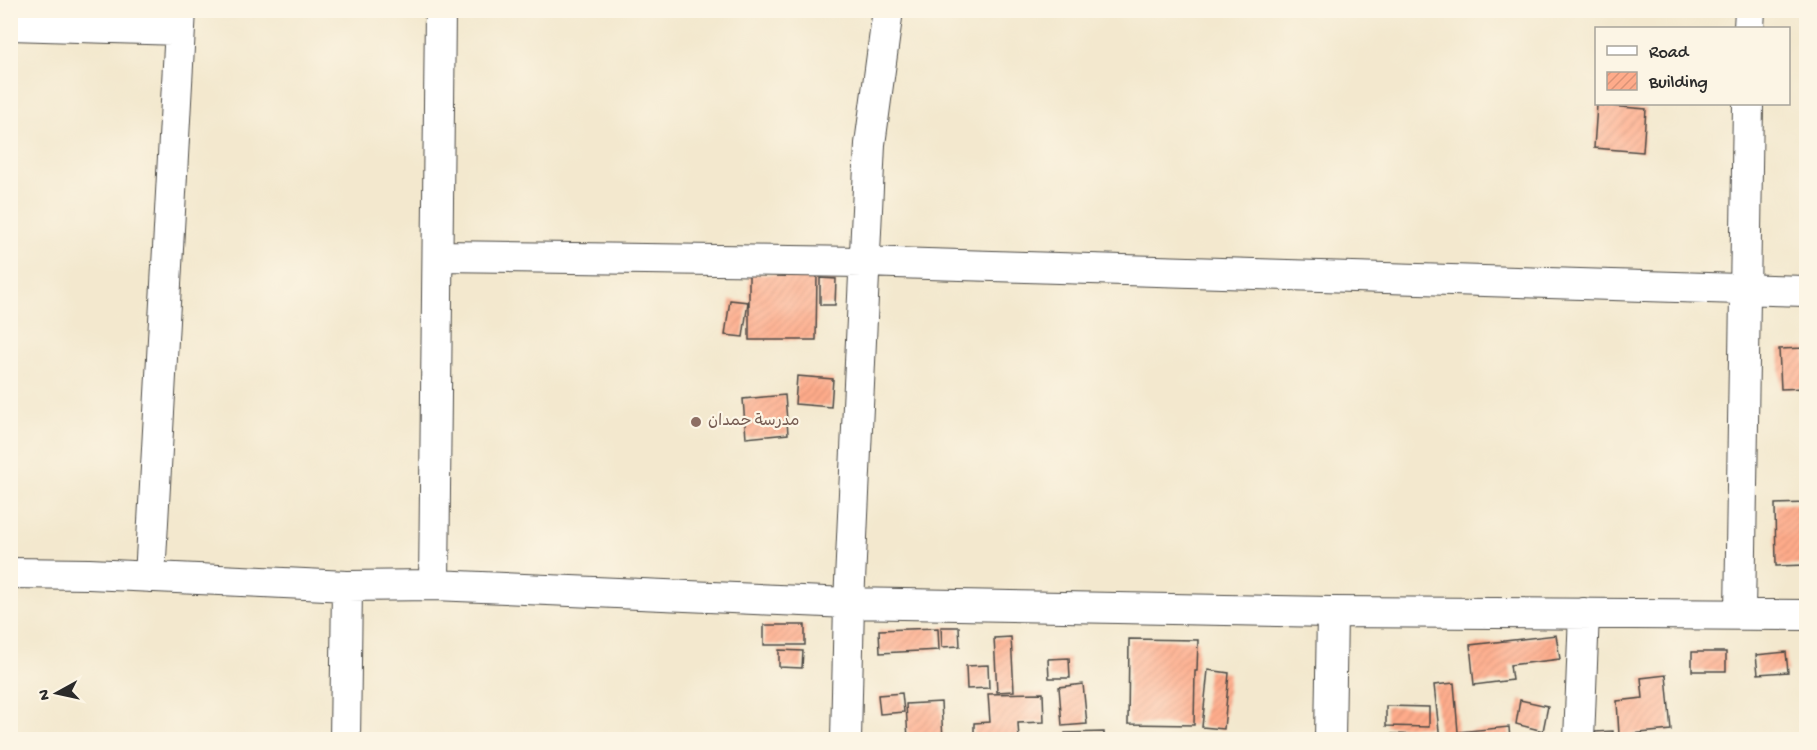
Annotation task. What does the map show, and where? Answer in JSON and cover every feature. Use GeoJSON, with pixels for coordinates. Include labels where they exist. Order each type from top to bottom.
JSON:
{"type":"FeatureCollection","features":[{"type":"Feature","properties":{"kind":"street"},"geometry":{"type":"LineString","coordinates":[[434,585],[440,10]]}},
{"type":"Feature","properties":{"kind":"street"},"geometry":{"type":"LineString","coordinates":[[846,740],[849,603],[863,262],[870,144],[888,10]]}},
{"type":"Feature","properties":{"kind":"street"},"geometry":{"type":"LineString","coordinates":[[1749,27],[1750,10]]}},
{"type":"Feature","properties":{"kind":"street"},"geometry":{"type":"LineString","coordinates":[[10,25],[181,20],[150,577]]}},
{"type":"Feature","properties":{"kind":"street"},"geometry":{"type":"LineString","coordinates":[[1740,614],[1748,105]]}},
{"type":"Feature","properties":{"kind":"street"},"geometry":{"type":"LineString","coordinates":[[439,256],[863,262],[1806,291]]}},
{"type":"Feature","properties":{"kind":"street"},"geometry":{"type":"LineString","coordinates":[[10,573],[347,586],[434,585],[849,603],[1332,612],[1806,615]]}},
{"type":"Feature","properties":{"kind":"street"},"geometry":{"type":"LineString","coordinates":[[345,740],[347,586]]}},
{"type":"Feature","properties":{"kind":"street"},"geometry":{"type":"LineString","coordinates":[[1330,740],[1332,612]]}},
{"type":"Feature","properties":{"kind":"street"},"geometry":{"type":"LineString","coordinates":[[1579,740],[1584,613]]}},
{"type":"Feature","properties":{"kind":"building"},"geometry":{"type":"Polygon","coordinates":[[[1597,105],[1646,109],[1643,152],[1594,148],[1597,105]]]}},
{"type":"Feature","properties":{"kind":"building"},"geometry":{"type":"Polygon","coordinates":[[[749,274],[817,275],[816,340],[749,340],[749,274]]]}},
{"type":"Feature","properties":{"kind":"building"},"geometry":{"type":"Polygon","coordinates":[[[820,278],[836,279],[835,305],[820,305],[820,278]]]}},
{"type":"Feature","properties":{"kind":"building"},"geometry":{"type":"Polygon","coordinates":[[[730,300],[748,302],[743,337],[725,335],[730,300]]]}},
{"type":"Feature","properties":{"kind":"building"},"geometry":{"type":"Polygon","coordinates":[[[1806,348],[1806,388],[1781,389],[1779,349],[1806,348]]]}},
{"type":"Feature","properties":{"kind":"building"},"geometry":{"type":"Polygon","coordinates":[[[797,376],[833,379],[831,407],[795,404],[797,376]]]}},
{"type":"Feature","properties":{"kind":"building"},"geometry":{"type":"Polygon","coordinates":[[[785,395],[788,434],[746,438],[743,399],[785,395]]]}},
{"type":"Feature","properties":{"kind":"building"},"geometry":{"type":"Polygon","coordinates":[[[1806,503],[1806,565],[1776,566],[1775,504],[1806,503]]]}},
{"type":"Feature","properties":{"kind":"building"},"geometry":{"type":"Polygon","coordinates":[[[764,625],[805,625],[805,645],[764,645],[764,625]]]}},
{"type":"Feature","properties":{"kind":"building"},"geometry":{"type":"Polygon","coordinates":[[[941,627],[959,627],[960,646],[942,647],[941,627]]]}},
{"type":"Feature","properties":{"kind":"building"},"geometry":{"type":"Polygon","coordinates":[[[938,628],[939,650],[880,653],[879,630],[938,628]]]}},
{"type":"Feature","properties":{"kind":"building"},"geometry":{"type":"Polygon","coordinates":[[[1556,635],[1560,659],[1510,665],[1512,680],[1474,685],[1470,645],[1556,635]]]}},
{"type":"Feature","properties":{"kind":"building"},"geometry":{"type":"Polygon","coordinates":[[[1011,637],[1014,691],[997,692],[994,638],[1011,637]]]}},
{"type":"Feature","properties":{"kind":"building"},"geometry":{"type":"Polygon","coordinates":[[[1129,639],[1198,640],[1194,725],[1128,724],[1129,639]]]}},
{"type":"Feature","properties":{"kind":"building"},"geometry":{"type":"Polygon","coordinates":[[[779,650],[803,651],[802,668],[779,667],[779,650]]]}},
{"type":"Feature","properties":{"kind":"building"},"geometry":{"type":"Polygon","coordinates":[[[1692,652],[1726,652],[1726,671],[1692,671],[1692,652]]]}},
{"type":"Feature","properties":{"kind":"building"},"geometry":{"type":"Polygon","coordinates":[[[1786,652],[1788,672],[1758,674],[1756,655],[1786,652]]]}},
{"type":"Feature","properties":{"kind":"building"},"geometry":{"type":"Polygon","coordinates":[[[1069,658],[1070,678],[1049,678],[1048,659],[1069,658]]]}},
{"type":"Feature","properties":{"kind":"building"},"geometry":{"type":"Polygon","coordinates":[[[988,665],[989,688],[967,689],[966,666],[988,665]]]}},
{"type":"Feature","properties":{"kind":"building"},"geometry":{"type":"Polygon","coordinates":[[[1208,670],[1229,673],[1224,729],[1202,727],[1208,670]]]}},
{"type":"Feature","properties":{"kind":"building"},"geometry":{"type":"Polygon","coordinates":[[[1666,675],[1671,730],[1619,735],[1617,701],[1643,698],[1641,678],[1666,675]]]}},
{"type":"Feature","properties":{"kind":"building"},"geometry":{"type":"Polygon","coordinates":[[[1454,683],[1458,732],[1509,727],[1510,740],[1440,740],[1434,685],[1454,683]]]}},
{"type":"Feature","properties":{"kind":"building"},"geometry":{"type":"Polygon","coordinates":[[[1083,684],[1087,724],[1062,726],[1059,687],[1083,684]]]}},
{"type":"Feature","properties":{"kind":"building"},"geometry":{"type":"Polygon","coordinates":[[[902,693],[904,712],[880,714],[878,695],[902,693]]]}},
{"type":"Feature","properties":{"kind":"building"},"geometry":{"type":"Polygon","coordinates":[[[1043,693],[1044,722],[1018,723],[1019,740],[974,740],[974,723],[990,722],[988,694],[1043,693]]]}},
{"type":"Feature","properties":{"kind":"building"},"geometry":{"type":"Polygon","coordinates":[[[1520,700],[1548,706],[1543,731],[1516,724],[1520,700]]]}},
{"type":"Feature","properties":{"kind":"building"},"geometry":{"type":"Polygon","coordinates":[[[941,702],[943,740],[908,740],[906,704],[941,702]]]}},
{"type":"Feature","properties":{"kind":"building"},"geometry":{"type":"Polygon","coordinates":[[[1386,706],[1429,707],[1429,727],[1386,726],[1386,706]]]}},
{"type":"Feature","properties":{"kind":"building"},"geometry":{"type":"Polygon","coordinates":[[[1613,731],[1613,740],[1595,740],[1595,732],[1613,731]]]}},
{"type":"Feature","properties":{"kind":"building"},"geometry":{"type":"Polygon","coordinates":[[[1104,732],[1104,740],[1065,740],[1065,733],[1104,732]]]}},
{"type":"Feature","properties":{"kind":"building"},"geometry":{"type":"Polygon","coordinates":[[[1392,734],[1425,735],[1425,740],[1391,740],[1392,734]]]}},
{"type":"Feature","properties":{"kind":"place","name":"مدرسة حمدان"},"geometry":{"type":"Point","coordinates":[696,422]}}]}
